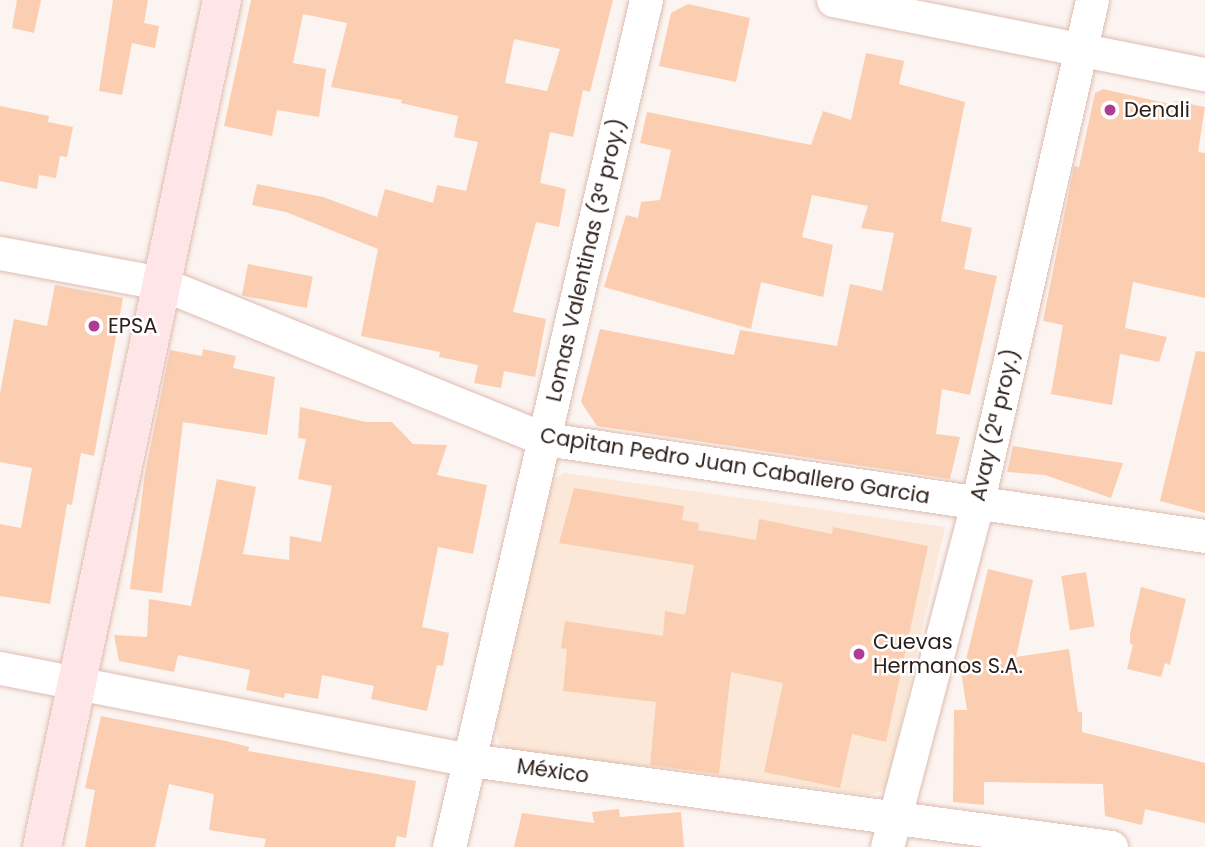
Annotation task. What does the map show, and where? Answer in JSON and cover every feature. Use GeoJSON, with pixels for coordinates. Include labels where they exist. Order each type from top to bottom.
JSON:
{"type":"FeatureCollection","features":[{"type":"Feature","properties":{"kind":"street"},"geometry":{"type":"LineString","coordinates":[[42,847],[222,0]]}},
{"type":"Feature","properties":{"kind":"street","name":"Lomas Valentinas (3ª proy.)"},"geometry":{"type":"LineString","coordinates":[[449,847],[646,0]]}},
{"type":"Feature","properties":{"kind":"street"},"geometry":{"type":"LineString","coordinates":[[833,0],[1205,74]]}},
{"type":"Feature","properties":{"kind":"street","name":"Avay (2ª proy.)"},"geometry":{"type":"LineString","coordinates":[[890,832],[976,505],[1092,0]]}},
{"type":"Feature","properties":{"kind":"street","name":"Capitan Pedro Juan Caballero Garcia"},"geometry":{"type":"LineString","coordinates":[[0,253],[160,283],[545,439],[976,505],[1205,536]]}},
{"type":"Feature","properties":{"kind":"street","name":"México"},"geometry":{"type":"LineString","coordinates":[[0,668],[470,760],[890,832],[1111,847]]}},
{"type":"Feature","properties":{"kind":"shaded area"},"geometry":{"type":"Polygon","coordinates":[[[564,473],[945,527],[887,786],[882,791],[869,795],[506,749],[499,743],[495,729],[552,481],[564,473]]]}},
{"type":"Feature","properties":{"kind":"building"},"geometry":{"type":"Polygon","coordinates":[[[17,0],[41,0],[34,33],[12,28],[17,0]]]}},
{"type":"Feature","properties":{"kind":"building"},"geometry":{"type":"Polygon","coordinates":[[[113,0],[148,0],[144,23],[159,26],[155,48],[132,43],[122,95],[99,91],[113,0]]]}},
{"type":"Feature","properties":{"kind":"building"},"geometry":{"type":"Polygon","coordinates":[[[251,0],[613,0],[590,92],[583,90],[573,137],[550,132],[540,183],[566,189],[559,227],[536,222],[513,312],[546,319],[535,377],[504,371],[501,388],[474,383],[478,365],[439,357],[440,352],[361,336],[378,249],[286,212],[252,205],[257,184],[323,197],[377,217],[385,189],[433,203],[437,185],[466,191],[478,142],[454,137],[458,116],[401,103],[402,100],[331,87],[347,23],[303,14],[293,63],[326,69],[319,117],[277,110],[272,136],[224,126],[251,0]],[[514,39],[505,83],[547,91],[560,49],[514,39]]]}},
{"type":"Feature","properties":{"kind":"building"},"geometry":{"type":"Polygon","coordinates":[[[688,4],[750,18],[736,82],[659,66],[671,13],[688,4]]]}},
{"type":"Feature","properties":{"kind":"building"},"geometry":{"type":"Polygon","coordinates":[[[866,53],[904,61],[899,84],[965,102],[941,221],[972,228],[964,269],[997,276],[970,395],[942,389],[936,434],[960,437],[950,479],[597,426],[581,402],[600,329],[734,355],[740,330],[837,346],[850,284],[882,291],[894,233],[861,228],[868,206],[812,195],[802,237],[833,245],[823,297],[761,282],[751,329],[604,287],[626,215],[638,218],[641,202],[660,200],[671,150],[640,143],[647,112],[811,145],[823,111],[851,120],[866,53]]]}},
{"type":"Feature","properties":{"kind":"building"},"geometry":{"type":"Polygon","coordinates":[[[1103,89],[1174,105],[1175,101],[1205,107],[1198,152],[1205,153],[1205,298],[1133,282],[1125,328],[1167,337],[1159,362],[1120,354],[1112,405],[1051,394],[1063,325],[1043,321],[1074,166],[1079,167],[1095,93],[1103,89]]]}},
{"type":"Feature","properties":{"kind":"building"},"geometry":{"type":"Polygon","coordinates":[[[0,106],[49,116],[48,122],[73,127],[67,157],[60,156],[56,178],[39,175],[37,189],[0,181],[0,106]]]}},
{"type":"Feature","properties":{"kind":"building"},"geometry":{"type":"Polygon","coordinates":[[[248,264],[313,277],[307,308],[242,295],[248,264]]]}},
{"type":"Feature","properties":{"kind":"building"},"geometry":{"type":"Polygon","coordinates":[[[55,285],[123,298],[94,456],[81,453],[72,505],[67,504],[50,604],[0,596],[0,524],[21,528],[32,468],[0,462],[0,393],[14,319],[47,326],[55,285]]]}},
{"type":"Feature","properties":{"kind":"building"},"geometry":{"type":"Polygon","coordinates":[[[203,349],[236,356],[233,368],[275,377],[267,435],[183,422],[162,593],[130,589],[145,473],[170,350],[202,356],[203,349]]]}},
{"type":"Feature","properties":{"kind":"building"},"geometry":{"type":"Polygon","coordinates":[[[1196,351],[1205,352],[1205,513],[1160,501],[1196,351]]]}},
{"type":"Feature","properties":{"kind":"building"},"geometry":{"type":"Polygon","coordinates":[[[300,407],[366,422],[392,422],[413,444],[447,445],[437,475],[487,485],[473,554],[438,547],[422,627],[449,633],[443,666],[437,665],[427,711],[371,699],[374,686],[322,675],[318,699],[285,693],[284,698],[246,690],[250,670],[178,655],[174,672],[119,661],[114,635],[147,637],[149,599],[191,606],[217,479],[256,487],[243,554],[289,560],[290,536],[321,542],[332,486],[298,479],[306,439],[298,438],[300,407]]]}},
{"type":"Feature","properties":{"kind":"building"},"geometry":{"type":"Polygon","coordinates":[[[1013,446],[1123,463],[1111,498],[1045,475],[1007,472],[1013,446]]]}},
{"type":"Feature","properties":{"kind":"building"},"geometry":{"type":"Polygon","coordinates":[[[574,488],[684,506],[682,520],[699,523],[698,530],[756,540],[759,519],[832,534],[833,527],[928,546],[886,742],[852,734],[840,788],[764,772],[783,683],[731,672],[719,774],[650,765],[656,702],[563,691],[567,649],[561,648],[565,621],[663,636],[665,611],[685,615],[694,565],[559,543],[574,488]]]}},
{"type":"Feature","properties":{"kind":"building"},"geometry":{"type":"Polygon","coordinates":[[[988,569],[1033,580],[1016,657],[1069,649],[1078,712],[1082,712],[1082,732],[1205,763],[1205,823],[1145,809],[1142,825],[1105,816],[1103,784],[984,782],[984,805],[953,802],[954,710],[967,710],[960,665],[965,664],[988,569]]]}},
{"type":"Feature","properties":{"kind":"building"},"geometry":{"type":"Polygon","coordinates":[[[1086,572],[1095,626],[1070,630],[1061,576],[1086,572]]]}},
{"type":"Feature","properties":{"kind":"building"},"geometry":{"type":"Polygon","coordinates":[[[1141,587],[1186,599],[1170,665],[1165,663],[1161,677],[1127,669],[1133,645],[1130,644],[1130,634],[1141,587]]]}},
{"type":"Feature","properties":{"kind":"building"},"geometry":{"type":"Polygon","coordinates":[[[101,716],[226,741],[249,747],[248,751],[416,781],[406,838],[397,836],[395,847],[264,847],[266,839],[209,830],[214,794],[169,784],[155,847],[85,847],[95,790],[85,788],[101,716]]]}},
{"type":"Feature","properties":{"kind":"building"},"geometry":{"type":"Polygon","coordinates":[[[619,809],[620,817],[681,812],[684,847],[514,847],[522,813],[594,823],[592,812],[619,809]]]}},
{"type":"Feature","properties":{"kind":"place","name":"Denali"},"geometry":{"type":"Point","coordinates":[1110,110]}},
{"type":"Feature","properties":{"kind":"place","name":"EPSA"},"geometry":{"type":"Point","coordinates":[94,326]}},
{"type":"Feature","properties":{"kind":"place","name":"Cuevas Hermanos S.A."},"geometry":{"type":"Point","coordinates":[859,654]}}]}
